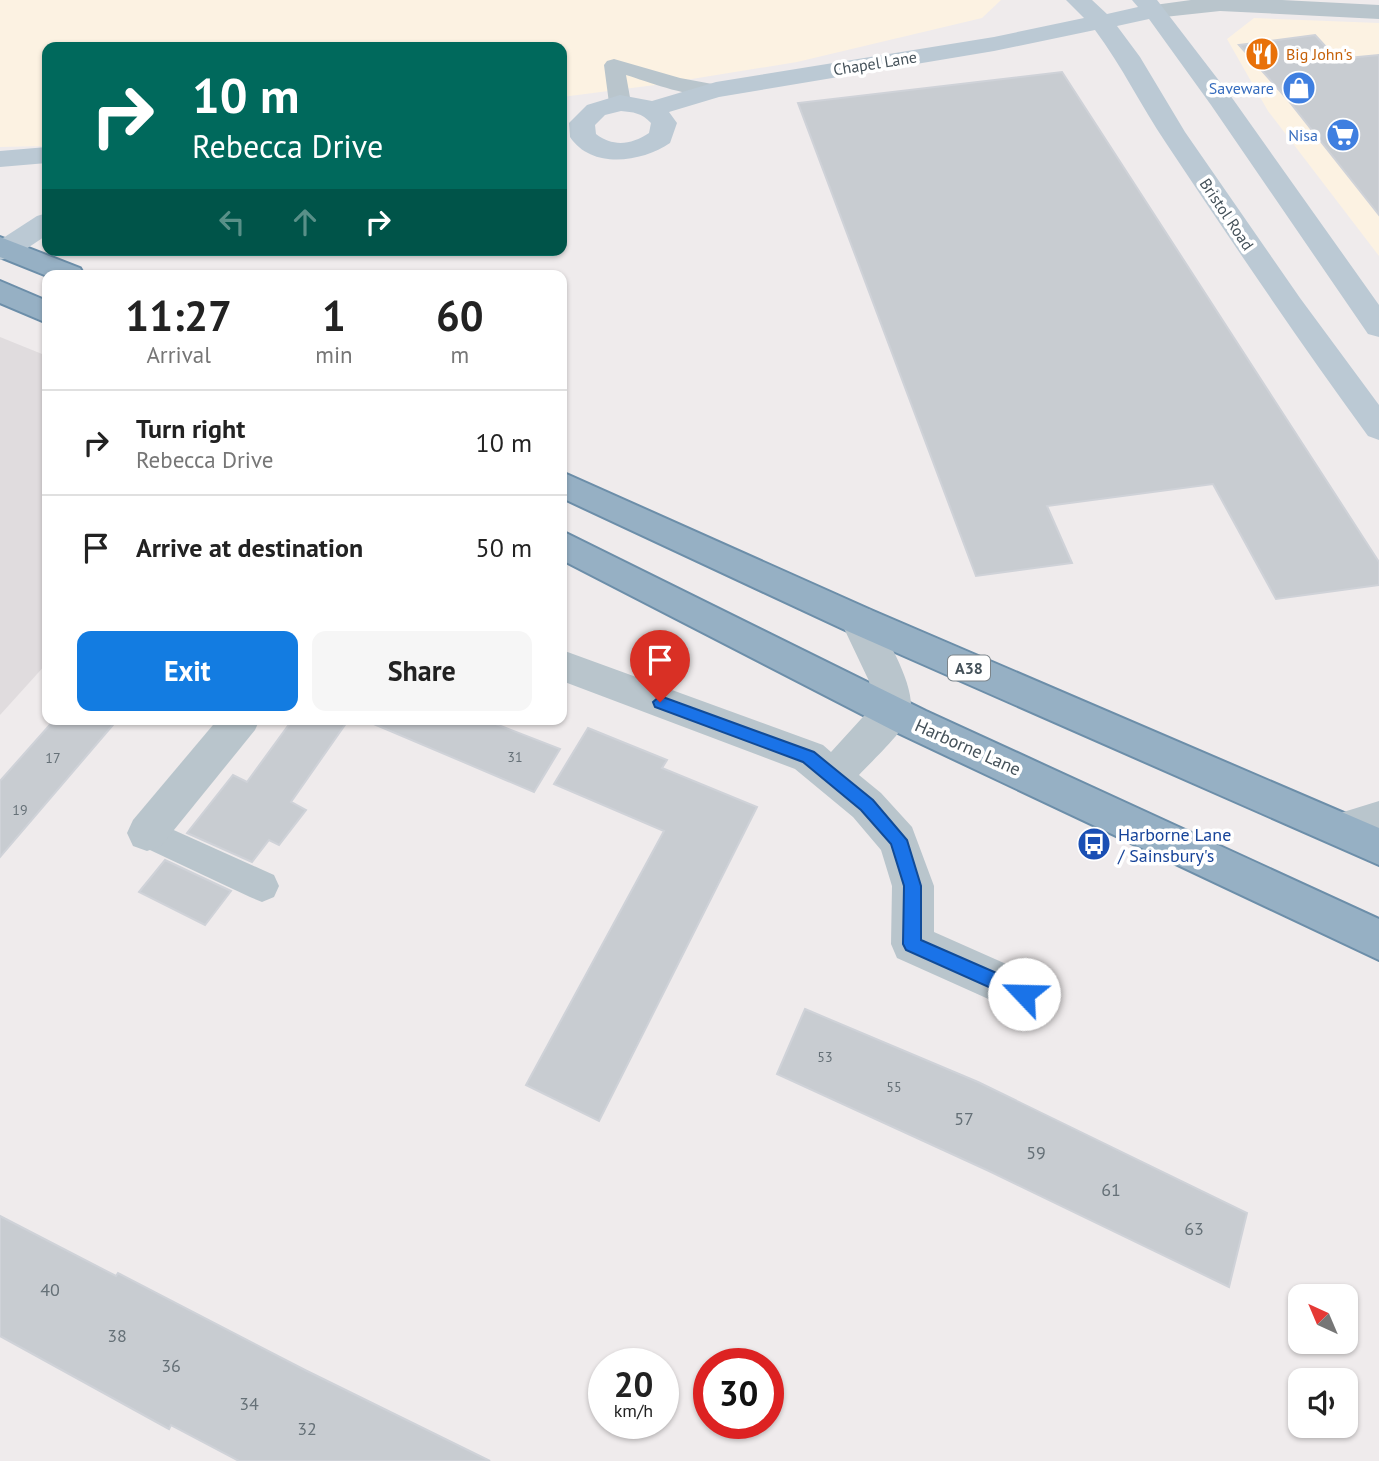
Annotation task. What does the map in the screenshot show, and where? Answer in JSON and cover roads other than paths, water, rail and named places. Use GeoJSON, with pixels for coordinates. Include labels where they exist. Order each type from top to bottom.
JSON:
{"type":"FeatureCollection","features":[{"type":"Feature","properties":{"kind":"highway"},"geometry":{"type":"LineString","coordinates":[[2,249],[58,270]]}},
{"type":"Feature","properties":{"kind":"highway"},"geometry":{"type":"LineString","coordinates":[[0,291],[42,311]]}},
{"type":"Feature","properties":{"kind":"highway","name":"A38"},"geometry":{"type":"LineString","coordinates":[[567,486],[858,620],[1379,847]]}},
{"type":"Feature","properties":{"kind":"highway","name":"Harborne Lane"},"geometry":{"type":"LineString","coordinates":[[567,547],[892,712],[1379,940]]}},
{"type":"Feature","properties":{"kind":"main road","name":"Bristol Road"},"geometry":{"type":"LineString","coordinates":[[1078,0],[1100,20],[1128,57],[1172,132],[1289,305],[1379,428]]}},
{"type":"Feature","properties":{"kind":"main road","name":"Chapel Lane"},"geometry":{"type":"LineString","coordinates":[[651,109],[716,90],[994,44],[1150,6]]}},
{"type":"Feature","properties":{"kind":"main road"},"geometry":{"type":"LineString","coordinates":[[1150,6],[1221,100],[1379,327]]}},
{"type":"Feature","properties":{"kind":"main road"},"geometry":{"type":"LineString","coordinates":[[620,103],[651,109],[660,115],[664,131],[652,144],[625,152],[597,147],[583,137],[572,124],[596,110],[620,103]]}},
{"type":"Feature","properties":{"kind":"main road"},"geometry":{"type":"LineString","coordinates":[[0,159],[42,155]]}},
{"type":"Feature","properties":{"kind":"main road"},"geometry":{"type":"LineString","coordinates":[[2,249],[42,225]]}},
{"type":"Feature","properties":{"kind":"street"},"geometry":{"type":"LineString","coordinates":[[1150,6],[1220,4],[1379,12]]}},
{"type":"Feature","properties":{"kind":"street"},"geometry":{"type":"LineString","coordinates":[[832,776],[892,712],[888,681],[858,620]]}},
{"type":"Feature","properties":{"kind":"street"},"geometry":{"type":"LineString","coordinates":[[567,667],[808,757],[867,805],[898,840],[913,886],[912,944],[1024,994]]}},
{"type":"Feature","properties":{"kind":"street"},"geometry":{"type":"LineString","coordinates":[[147,833],[236,725]]}},
{"type":"Feature","properties":{"kind":"lane"},"geometry":{"type":"LineString","coordinates":[[620,103],[614,65],[677,84],[716,90]]}},
{"type":"Feature","properties":{"kind":"lane"},"geometry":{"type":"LineString","coordinates":[[1336,828],[1379,816]]}},
{"type":"Feature","properties":{"kind":"lane"},"geometry":{"type":"LineString","coordinates":[[147,833],[262,887]]}},
{"type":"Feature","properties":{"kind":"place","name":"Big John's"},"geometry":{"type":"Point","coordinates":[1262,54]}},
{"type":"Feature","properties":{"kind":"place","name":"Saveware"},"geometry":{"type":"Point","coordinates":[1299,88]}},
{"type":"Feature","properties":{"kind":"place","name":"Nisa"},"geometry":{"type":"Point","coordinates":[1343,135]}},
{"type":"Feature","properties":{"kind":"place","name":"Harborne Lane / Sainsbury's"},"geometry":{"type":"Point","coordinates":[1094,844]}}]}
